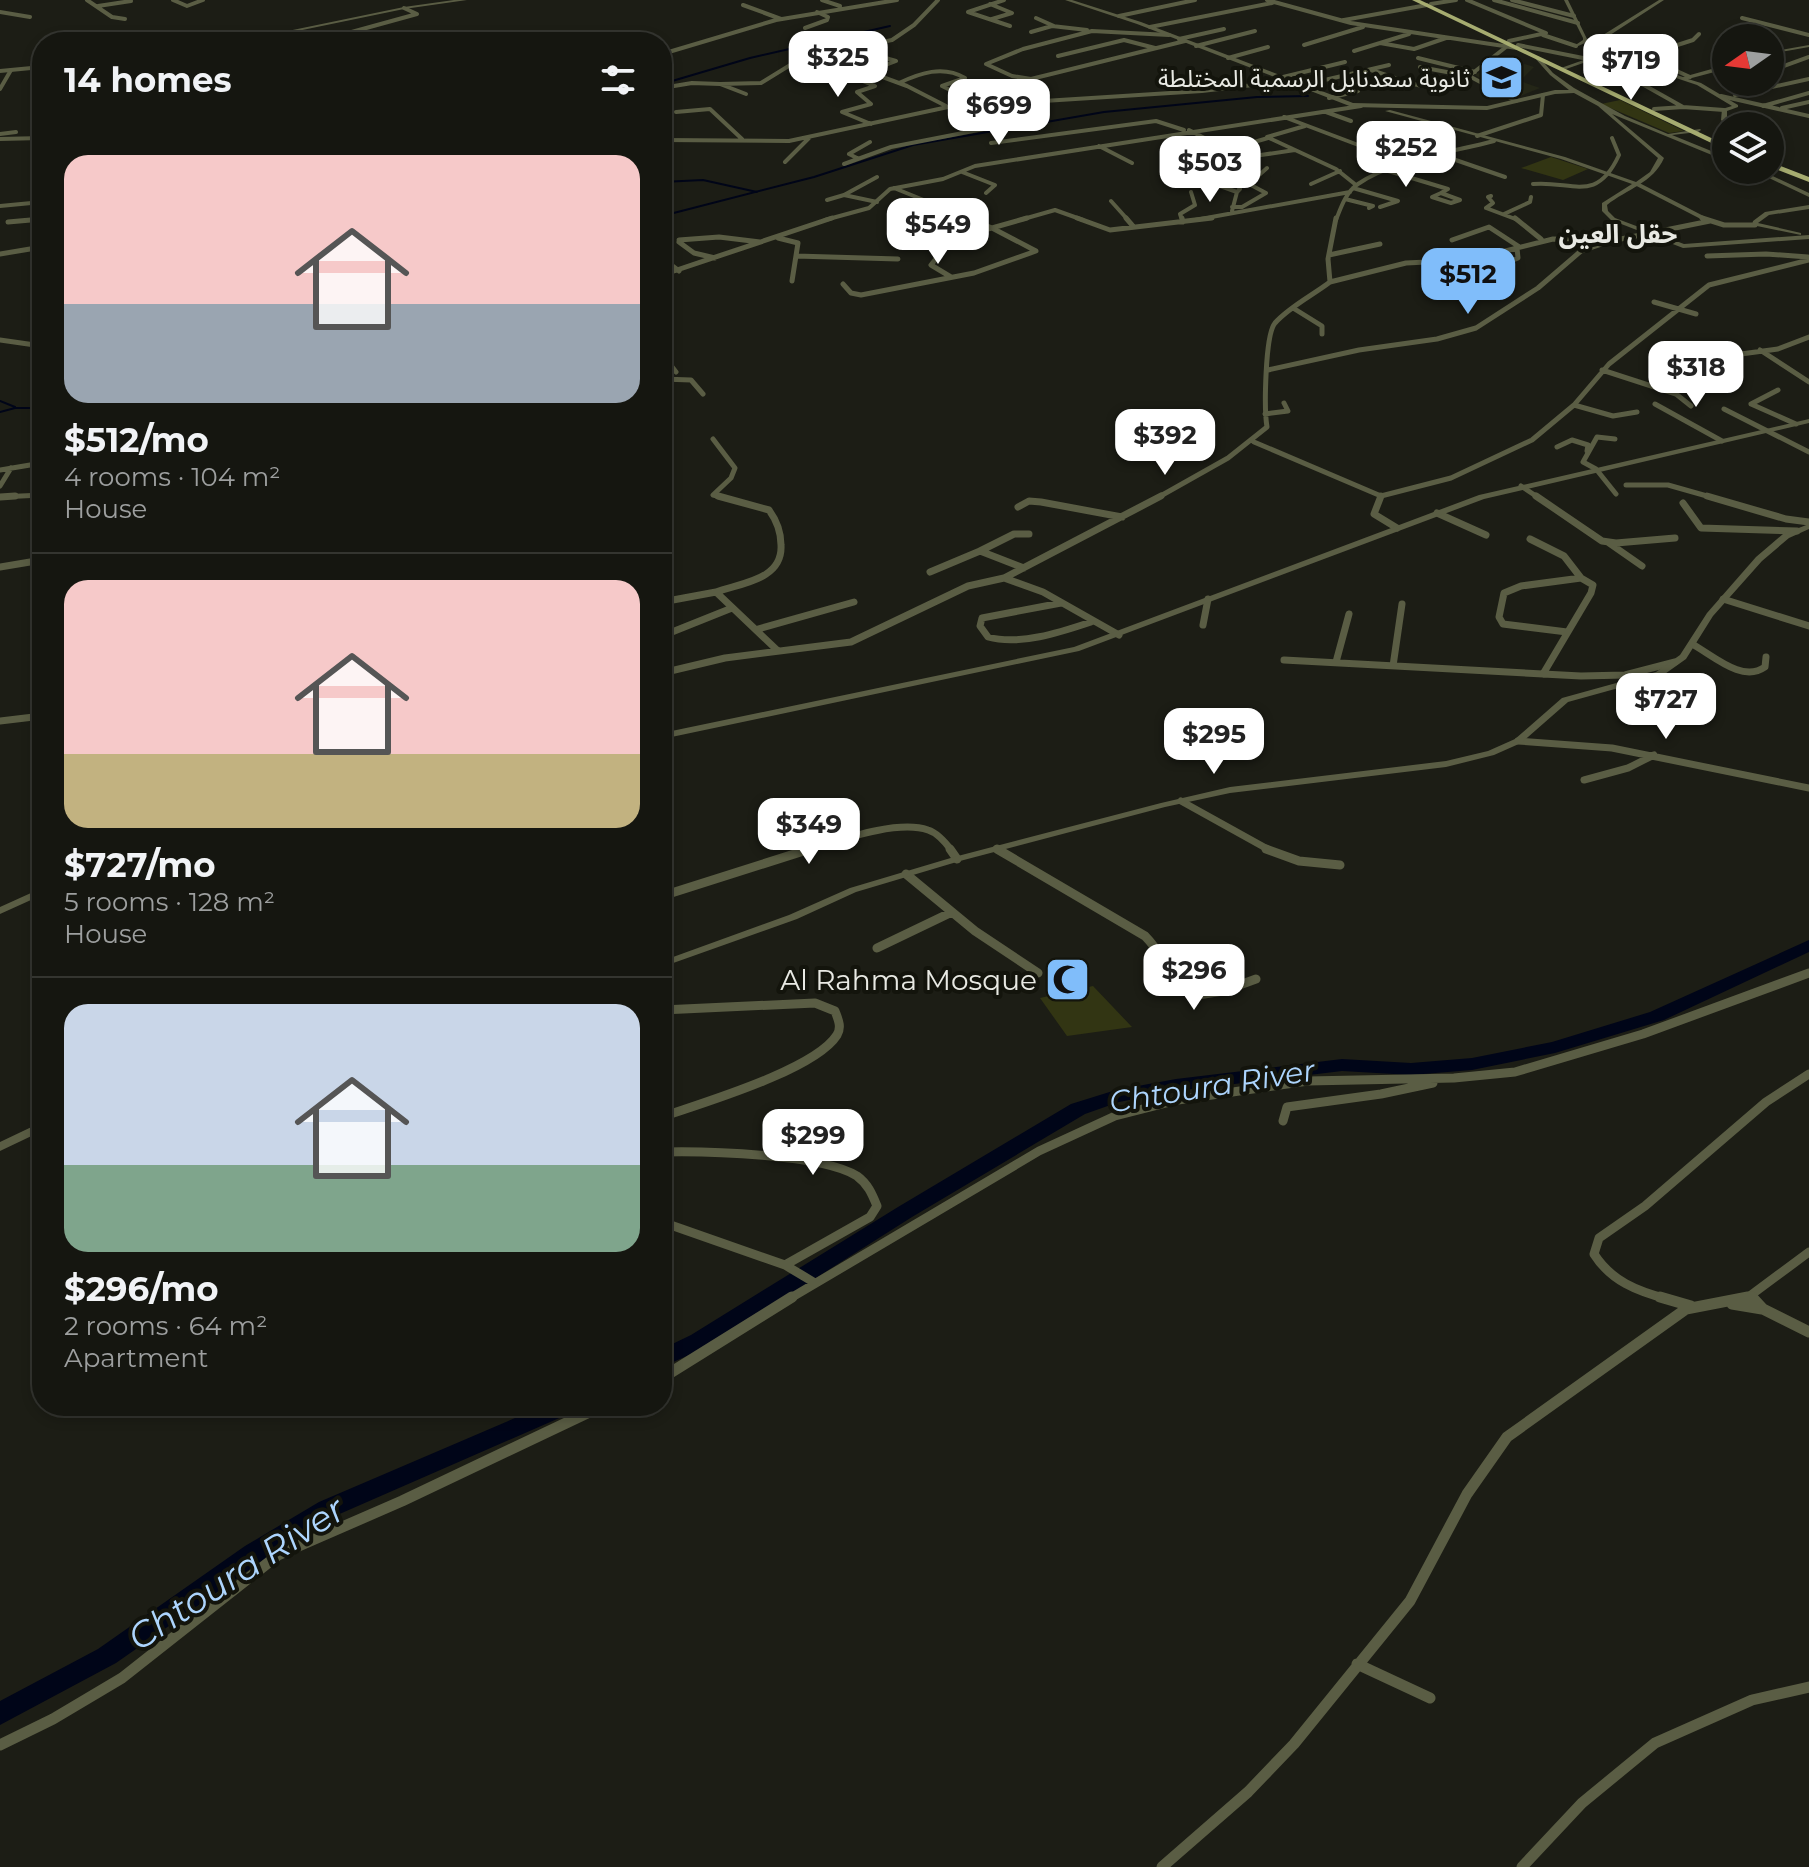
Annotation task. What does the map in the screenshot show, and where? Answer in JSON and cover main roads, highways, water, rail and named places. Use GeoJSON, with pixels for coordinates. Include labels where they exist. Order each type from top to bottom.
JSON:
{"type":"FeatureCollection","features":[{"type":"Feature","properties":{"kind":"highway"},"geometry":{"type":"LineString","coordinates":[[1415,0],[1654,109],[1712,139]]}},
{"type":"Feature","properties":{"kind":"highway"},"geometry":{"type":"LineString","coordinates":[[1427,3],[1697,131]]}},
{"type":"Feature","properties":{"kind":"highway"},"geometry":{"type":"LineString","coordinates":[[1784,174],[1808,189]]}},
{"type":"Feature","properties":{"kind":"waterway"},"geometry":{"type":"LineString","coordinates":[[672,81],[750,58],[890,26]]}},
{"type":"Feature","properties":{"kind":"waterway"},"geometry":{"type":"LineString","coordinates":[[756,192],[913,145],[1104,112],[1257,97],[1308,96]]}},
{"type":"Feature","properties":{"kind":"waterway"},"geometry":{"type":"LineString","coordinates":[[672,182],[703,180],[756,192]]}},
{"type":"Feature","properties":{"kind":"waterway"},"geometry":{"type":"LineString","coordinates":[[672,213],[756,192]]}},
{"type":"Feature","properties":{"kind":"waterway"},"geometry":{"type":"LineString","coordinates":[[0,401],[15,407]]}},
{"type":"Feature","properties":{"kind":"waterway"},"geometry":{"type":"LineString","coordinates":[[0,412],[32,408]]}},
{"type":"Feature","properties":{"kind":"waterway","name":"Chtoura River"},"geometry":{"type":"LineString","coordinates":[[672,1354],[699,1341],[905,1212],[1078,1109],[1116,1096],[1176,1085],[1342,1065],[1411,1069],[1472,1064],[1555,1047],[1657,1016],[1809,945]]}},
{"type":"Feature","properties":{"kind":"waterway","name":"Chtoura River"},"geometry":{"type":"LineString","coordinates":[[0,1714],[107,1656],[254,1553],[327,1509],[542,1416]]}},
{"type":"Feature","properties":{"kind":"place","name":"ثانوية سعدنايل الرسمية المختلطة"},"geometry":{"type":"Point","coordinates":[1501,78]}},
{"type":"Feature","properties":{"kind":"place","name":"Al Rahma Mosque"},"geometry":{"type":"Point","coordinates":[1068,980]}},
{"type":"Feature","properties":{"kind":"district","name":"حقل العين"},"geometry":{"type":"Point","coordinates":[1618,234]}}]}
